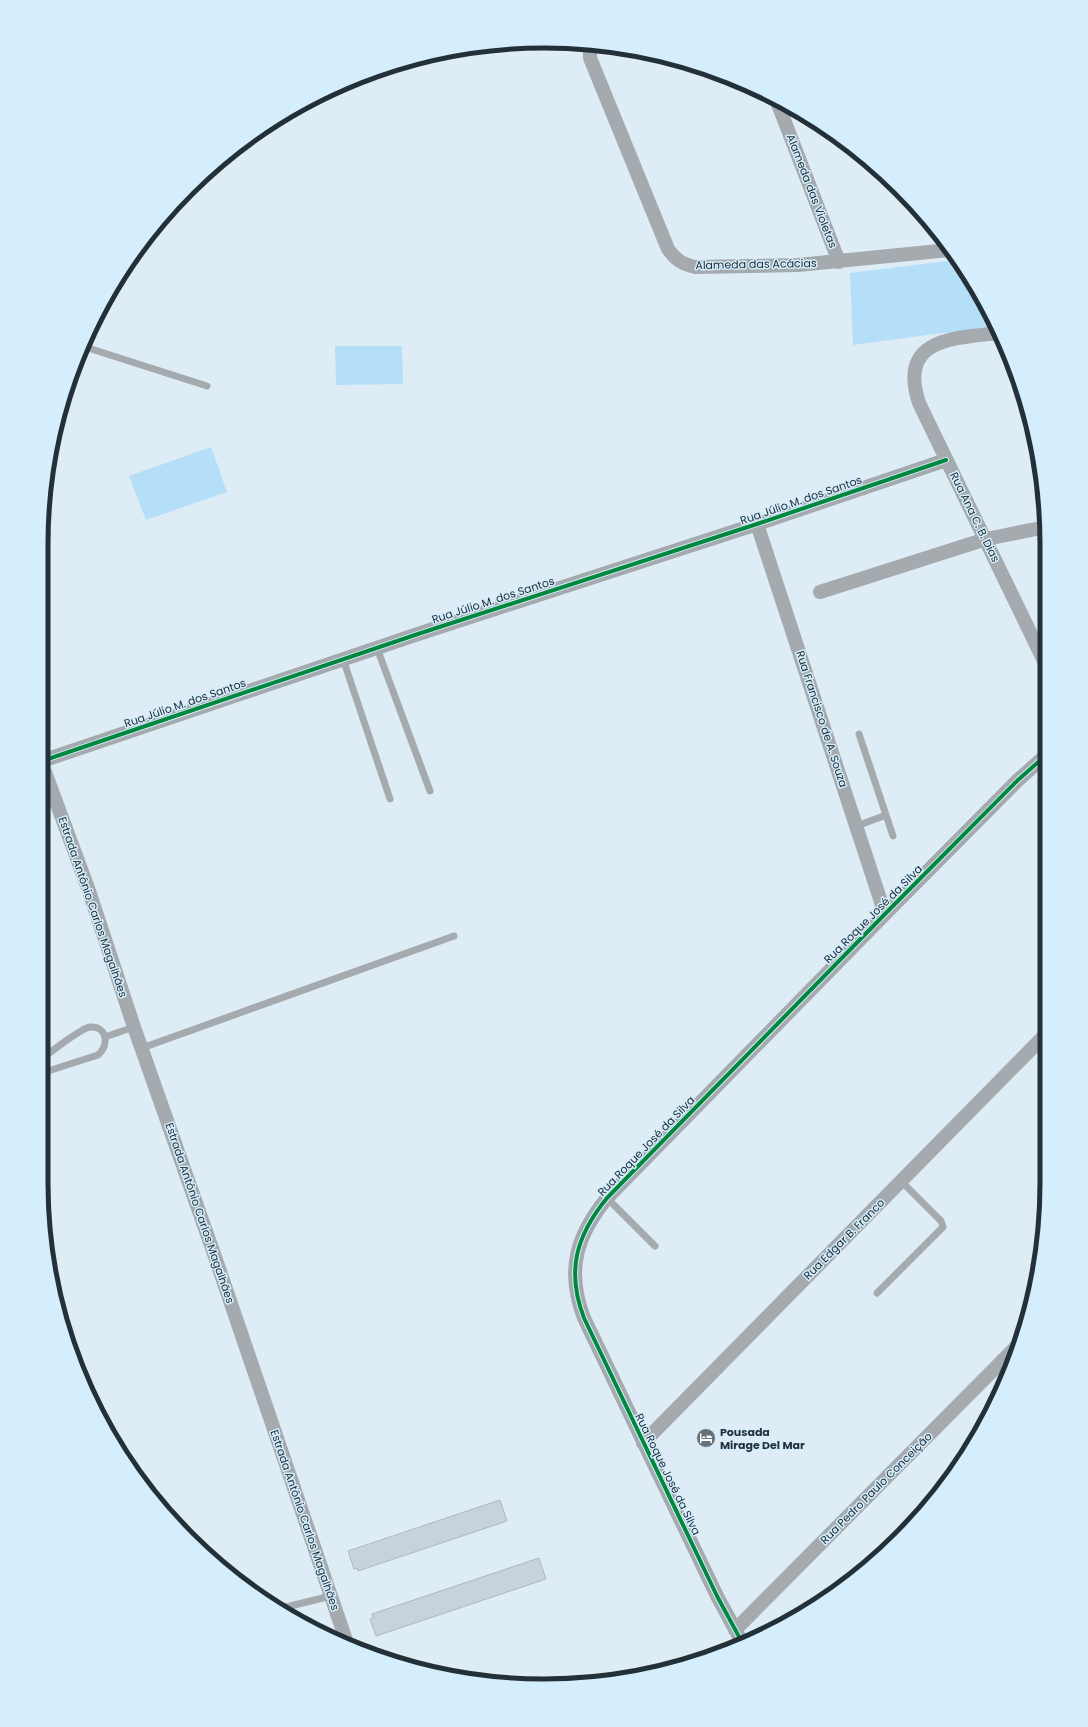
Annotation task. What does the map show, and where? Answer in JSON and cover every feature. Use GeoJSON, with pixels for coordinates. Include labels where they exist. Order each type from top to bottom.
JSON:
{"type":"FeatureCollection","features":[{"type":"Feature","properties":{"kind":"street","name":"Alameda das Acácias"},"geometry":{"type":"LineString","coordinates":[[590,50],[590,58],[668,249],[674,257],[683,264],[695,267],[798,265],[944,251]]}},
{"type":"Feature","properties":{"kind":"street","name":"Alameda das Violetas"},"geometry":{"type":"LineString","coordinates":[[779,107],[839,262]]}},
{"type":"Feature","properties":{"kind":"street","name":"Rua Ana C. B. Dias"},"geometry":{"type":"LineString","coordinates":[[993,334],[955,338],[940,342],[926,351],[918,362],[914,375],[914,388],[919,403],[946,460],[986,539],[1040,652]]}},
{"type":"Feature","properties":{"kind":"street","name":"Rua Júlio M. dos Santos"},"geometry":{"type":"LineString","coordinates":[[48,759],[343,659],[757,524],[946,460]]}},
{"type":"Feature","properties":{"kind":"street","name":"Rua Francisco de A. Souza"},"geometry":{"type":"LineString","coordinates":[[757,524],[885,914]]}},
{"type":"Feature","properties":{"kind":"street"},"geometry":{"type":"LineString","coordinates":[[820,592],[986,539],[1040,528]]}},
{"type":"Feature","properties":{"kind":"street","name":"Rua Roque José da Silva"},"geometry":{"type":"LineString","coordinates":[[740,1638],[717,1596],[580,1309],[575,1275],[576,1255],[582,1236],[593,1216],[607,1198],[885,914],[1018,780],[1040,760]]}},
{"type":"Feature","properties":{"kind":"street","name":"Estrada Antônio Carlos Magalhães"},"geometry":{"type":"LineString","coordinates":[[48,783],[88,888],[134,1027],[208,1236],[345,1637]]}},
{"type":"Feature","properties":{"kind":"street","name":"Rua Edgar B. Franco"},"geometry":{"type":"LineString","coordinates":[[643,1443],[1040,1040]]}},
{"type":"Feature","properties":{"kind":"street","name":"Rua Pedro Paulo Conceição"},"geometry":{"type":"LineString","coordinates":[[735,1630],[1010,1354]]}},
{"type":"Feature","properties":{"kind":"lane"},"geometry":{"type":"LineString","coordinates":[[89,348],[207,386]]}},
{"type":"Feature","properties":{"kind":"lane"},"geometry":{"type":"LineString","coordinates":[[377,648],[430,791]]}},
{"type":"Feature","properties":{"kind":"lane"},"geometry":{"type":"LineString","coordinates":[[343,659],[390,799]]}},
{"type":"Feature","properties":{"kind":"lane"},"geometry":{"type":"LineString","coordinates":[[859,734],[893,836]]}},
{"type":"Feature","properties":{"kind":"lane"},"geometry":{"type":"LineString","coordinates":[[857,826],[886,816]]}},
{"type":"Feature","properties":{"kind":"lane"},"geometry":{"type":"LineString","coordinates":[[142,1048],[454,936]]}},
{"type":"Feature","properties":{"kind":"lane"},"geometry":{"type":"LineString","coordinates":[[48,1054],[81,1031],[90,1027],[99,1029],[105,1037],[106,1044],[103,1051],[98,1055],[48,1071]]}},
{"type":"Feature","properties":{"kind":"lane"},"geometry":{"type":"LineString","coordinates":[[105,1037],[134,1027]]}},
{"type":"Feature","properties":{"kind":"lane"},"geometry":{"type":"LineString","coordinates":[[877,1294],[943,1226],[941,1221],[901,1181]]}},
{"type":"Feature","properties":{"kind":"lane"},"geometry":{"type":"LineString","coordinates":[[607,1198],[655,1246]]}},
{"type":"Feature","properties":{"kind":"lane"},"geometry":{"type":"LineString","coordinates":[[287,1607],[331,1596]]}},
{"type":"Feature","properties":{"kind":"shaded area"},"geometry":{"type":"Polygon","coordinates":[[[951,261],[974,296],[990,327],[853,345],[850,273],[951,261]]]}},
{"type":"Feature","properties":{"kind":"shaded area"},"geometry":{"type":"Polygon","coordinates":[[[335,346],[402,346],[403,384],[336,385],[335,346]]]}},
{"type":"Feature","properties":{"kind":"shaded area"},"geometry":{"type":"Polygon","coordinates":[[[211,447],[227,492],[146,520],[129,476],[211,447]]]}},
{"type":"Feature","properties":{"kind":"building"},"geometry":{"type":"Polygon","coordinates":[[[500,1500],[507,1521],[358,1571],[357,1568],[354,1569],[348,1551],[500,1500]]]}},
{"type":"Feature","properties":{"kind":"building"},"geometry":{"type":"Polygon","coordinates":[[[539,1558],[546,1579],[376,1636],[370,1619],[373,1618],[372,1614],[539,1558]]]}},
{"type":"Feature","properties":{"kind":"cycle path"},"geometry":{"type":"LineString","coordinates":[[48,759],[421,633],[757,524],[946,460]]}},
{"type":"Feature","properties":{"kind":"cycle path"},"geometry":{"type":"LineString","coordinates":[[740,1638],[717,1596],[584,1318],[576,1285],[575,1269],[581,1240],[596,1212],[607,1198],[885,914],[1018,780],[1040,760]]}},
{"type":"Feature","properties":{"kind":"place","name":"Pousada Mirage Del Mar"},"geometry":{"type":"Point","coordinates":[706,1438]}}]}
